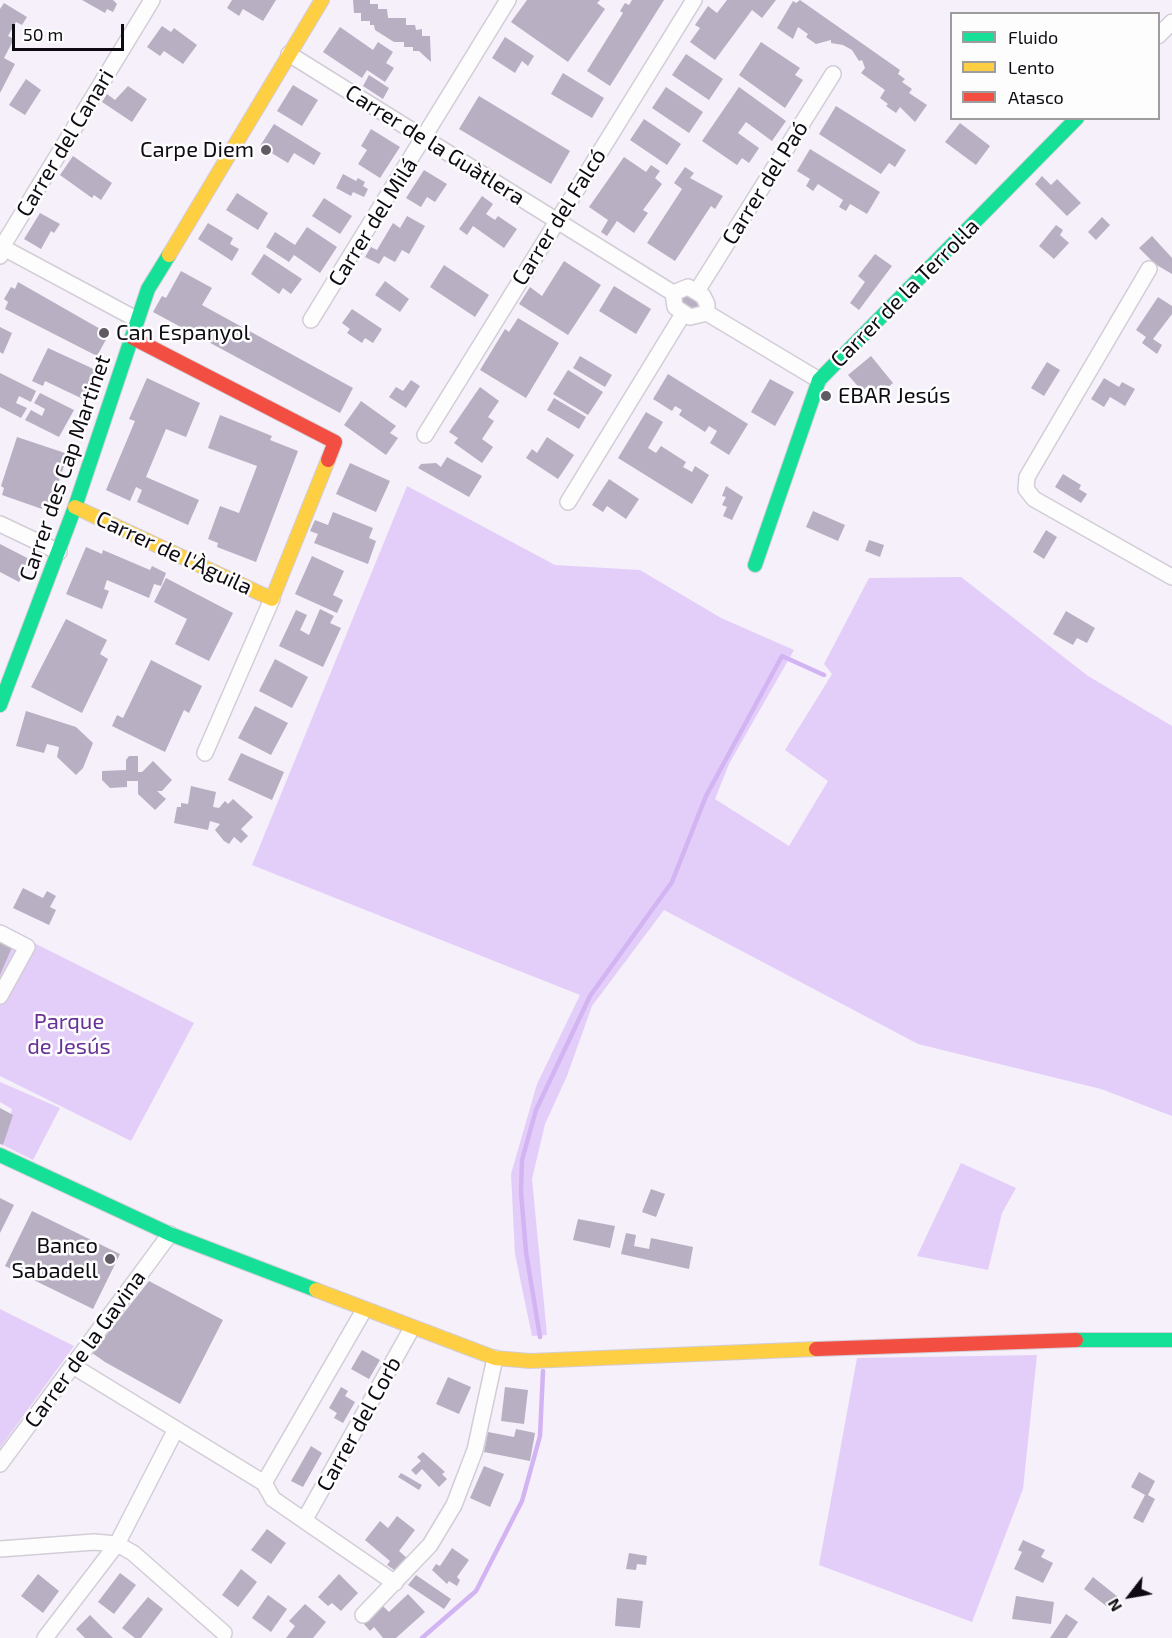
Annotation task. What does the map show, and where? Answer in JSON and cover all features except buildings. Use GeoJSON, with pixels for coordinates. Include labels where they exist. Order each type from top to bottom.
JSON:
{"type":"FeatureCollection","features":[{"type":"Feature","properties":{"kind":"street","name":"Carrer del Canari"},"geometry":{"type":"LineString","coordinates":[[1,250],[152,0]]}},
{"type":"Feature","properties":{"kind":"street","name":"Carrer des Cap Martinet"},"geometry":{"type":"LineString","coordinates":[[0,705],[75,507],[133,338],[136,319],[160,266],[322,0]]}},
{"type":"Feature","properties":{"kind":"street","name":"Carrer del Milá"},"geometry":{"type":"LineString","coordinates":[[311,320],[508,0]]}},
{"type":"Feature","properties":{"kind":"street","name":"Carrer del Falcó"},"geometry":{"type":"LineString","coordinates":[[425,435],[694,0]]}},
{"type":"Feature","properties":{"kind":"street"},"geometry":{"type":"LineString","coordinates":[[1160,34],[1172,22]]}},
{"type":"Feature","properties":{"kind":"street","name":"Carrer de la Guàtlera"},"geometry":{"type":"LineString","coordinates":[[289,54],[673,293]]}},
{"type":"Feature","properties":{"kind":"street","name":"Carrer del Paó"},"geometry":{"type":"LineString","coordinates":[[697,291],[833,74]]}},
{"type":"Feature","properties":{"kind":"street","name":"Carrer de la Terrol·la"},"geometry":{"type":"LineString","coordinates":[[755,564],[819,380],[1075,120]]}},
{"type":"Feature","properties":{"kind":"street"},"geometry":{"type":"LineString","coordinates":[[1,250],[136,319]]}},
{"type":"Feature","properties":{"kind":"street"},"geometry":{"type":"LineString","coordinates":[[1149,269],[1027,477],[1026,489],[1034,499],[1172,577]]}},
{"type":"Feature","properties":{"kind":"street"},"geometry":{"type":"LineString","coordinates":[[688,287],[697,291],[707,304],[707,313],[700,317],[683,314],[675,307],[673,293],[688,287]]}},
{"type":"Feature","properties":{"kind":"street"},"geometry":{"type":"LineString","coordinates":[[707,313],[819,380]]}},
{"type":"Feature","properties":{"kind":"street"},"geometry":{"type":"LineString","coordinates":[[568,502],[683,314]]}},
{"type":"Feature","properties":{"kind":"street","name":"Carrer de l'Àguila"},"geometry":{"type":"LineString","coordinates":[[133,338],[335,442],[272,600],[205,753]]}},
{"type":"Feature","properties":{"kind":"street","name":"Carrer de l'Àguila"},"geometry":{"type":"LineString","coordinates":[[75,507],[272,600]]}},
{"type":"Feature","properties":{"kind":"street"},"geometry":{"type":"LineString","coordinates":[[0,524],[59,552]]}},
{"type":"Feature","properties":{"kind":"street"},"geometry":{"type":"LineString","coordinates":[[0,933],[27,947],[0,996]]}},
{"type":"Feature","properties":{"kind":"street"},"geometry":{"type":"LineString","coordinates":[[0,1155],[170,1234],[364,1310],[495,1358],[530,1361],[1057,1340],[1172,1340]]}},
{"type":"Feature","properties":{"kind":"street","name":"Carrer de la Gavina"},"geometry":{"type":"LineString","coordinates":[[0,1464],[170,1234]]}},
{"type":"Feature","properties":{"kind":"street"},"geometry":{"type":"LineString","coordinates":[[264,1483],[364,1310]]}},
{"type":"Feature","properties":{"kind":"street","name":"Carrer del Corb"},"geometry":{"type":"LineString","coordinates":[[305,1519],[412,1328]]}},
{"type":"Feature","properties":{"kind":"street"},"geometry":{"type":"LineString","coordinates":[[363,1615],[430,1545],[454,1505],[475,1450],[495,1358]]}},
{"type":"Feature","properties":{"kind":"street"},"geometry":{"type":"LineString","coordinates":[[73,1365],[264,1483],[273,1499],[395,1583]]}},
{"type":"Feature","properties":{"kind":"street"},"geometry":{"type":"LineString","coordinates":[[45,1638],[117,1544],[176,1429]]}},
{"type":"Feature","properties":{"kind":"street"},"geometry":{"type":"LineString","coordinates":[[0,1549],[94,1542],[117,1544],[133,1553],[227,1636]]}},
{"type":"Feature","properties":{"kind":"green space"},"geometry":{"type":"Polygon","coordinates":[[[407,486],[555,565],[640,570],[721,618],[794,650],[729,764],[715,799],[789,846],[828,781],[785,750],[832,674],[824,664],[869,578],[961,577],[1088,676],[1172,726],[1172,1116],[1101,1089],[918,1044],[664,910],[592,1006],[567,1076],[545,1124],[532,1179],[547,1335],[532,1336],[515,1254],[511,1174],[537,1084],[580,995],[252,865],[407,486]]]}},
{"type":"Feature","properties":{"kind":"green space","name":"Parque de Jesús"},"geometry":{"type":"Polygon","coordinates":[[[0,926],[194,1023],[131,1141],[0,1076],[0,926]]]}},
{"type":"Feature","properties":{"kind":"green space"},"geometry":{"type":"Polygon","coordinates":[[[0,1082],[60,1108],[33,1160],[3,1145],[12,1109],[0,1102],[0,1082]]]}},
{"type":"Feature","properties":{"kind":"green space"},"geometry":{"type":"Polygon","coordinates":[[[961,1163],[1016,1188],[1002,1213],[988,1270],[917,1256],[961,1163]]]}},
{"type":"Feature","properties":{"kind":"green space"},"geometry":{"type":"Polygon","coordinates":[[[0,1309],[74,1346],[0,1448],[0,1309]]]}},
{"type":"Feature","properties":{"kind":"green space"},"geometry":{"type":"Polygon","coordinates":[[[1037,1355],[1023,1489],[972,1622],[819,1565],[857,1358],[1037,1355]]]}},
{"type":"Feature","properties":{"kind":"waterway"},"geometry":{"type":"LineString","coordinates":[[540,1337],[526,1252],[521,1192],[522,1160],[536,1110],[590,996],[672,882],[706,796],[782,656],[824,675]]}},
{"type":"Feature","properties":{"kind":"waterway"},"geometry":{"type":"LineString","coordinates":[[422,1638],[476,1591],[522,1501],[540,1436],[543,1371]]}},
{"type":"Feature","properties":{"kind":"traffic: fast"},"geometry":{"type":"LineString","coordinates":[[755,565],[819,380],[1075,120]]}},
{"type":"Feature","properties":{"kind":"traffic: fast"},"geometry":{"type":"LineString","coordinates":[[0,705],[75,507],[148,289],[169,255]]}},
{"type":"Feature","properties":{"kind":"traffic: fast"},"geometry":{"type":"LineString","coordinates":[[0,1155],[170,1234],[316,1290]]}},
{"type":"Feature","properties":{"kind":"traffic: fast"},"geometry":{"type":"LineString","coordinates":[[1076,1340],[1172,1340]]}},
{"type":"Feature","properties":{"kind":"traffic: slow"},"geometry":{"type":"LineString","coordinates":[[169,255],[322,0]]}},
{"type":"Feature","properties":{"kind":"traffic: slow"},"geometry":{"type":"LineString","coordinates":[[75,507],[272,599],[328,460]]}},
{"type":"Feature","properties":{"kind":"traffic: slow"},"geometry":{"type":"LineString","coordinates":[[316,1290],[495,1358],[530,1361],[816,1349]]}},
{"type":"Feature","properties":{"kind":"traffic: jam"},"geometry":{"type":"LineString","coordinates":[[133,338],[335,442],[328,460]]}},
{"type":"Feature","properties":{"kind":"traffic: jam"},"geometry":{"type":"LineString","coordinates":[[816,1349],[1076,1340]]}},
{"type":"Feature","properties":{"kind":"place","name":"Carpe Diem"},"geometry":{"type":"Point","coordinates":[266,150]}},
{"type":"Feature","properties":{"kind":"place","name":"Can Espanyol"},"geometry":{"type":"Point","coordinates":[104,333]}},
{"type":"Feature","properties":{"kind":"place","name":"EBAR Jesús"},"geometry":{"type":"Point","coordinates":[826,396]}},
{"type":"Feature","properties":{"kind":"place","name":"Banco Sabadell"},"geometry":{"type":"Point","coordinates":[110,1259]}}]}
